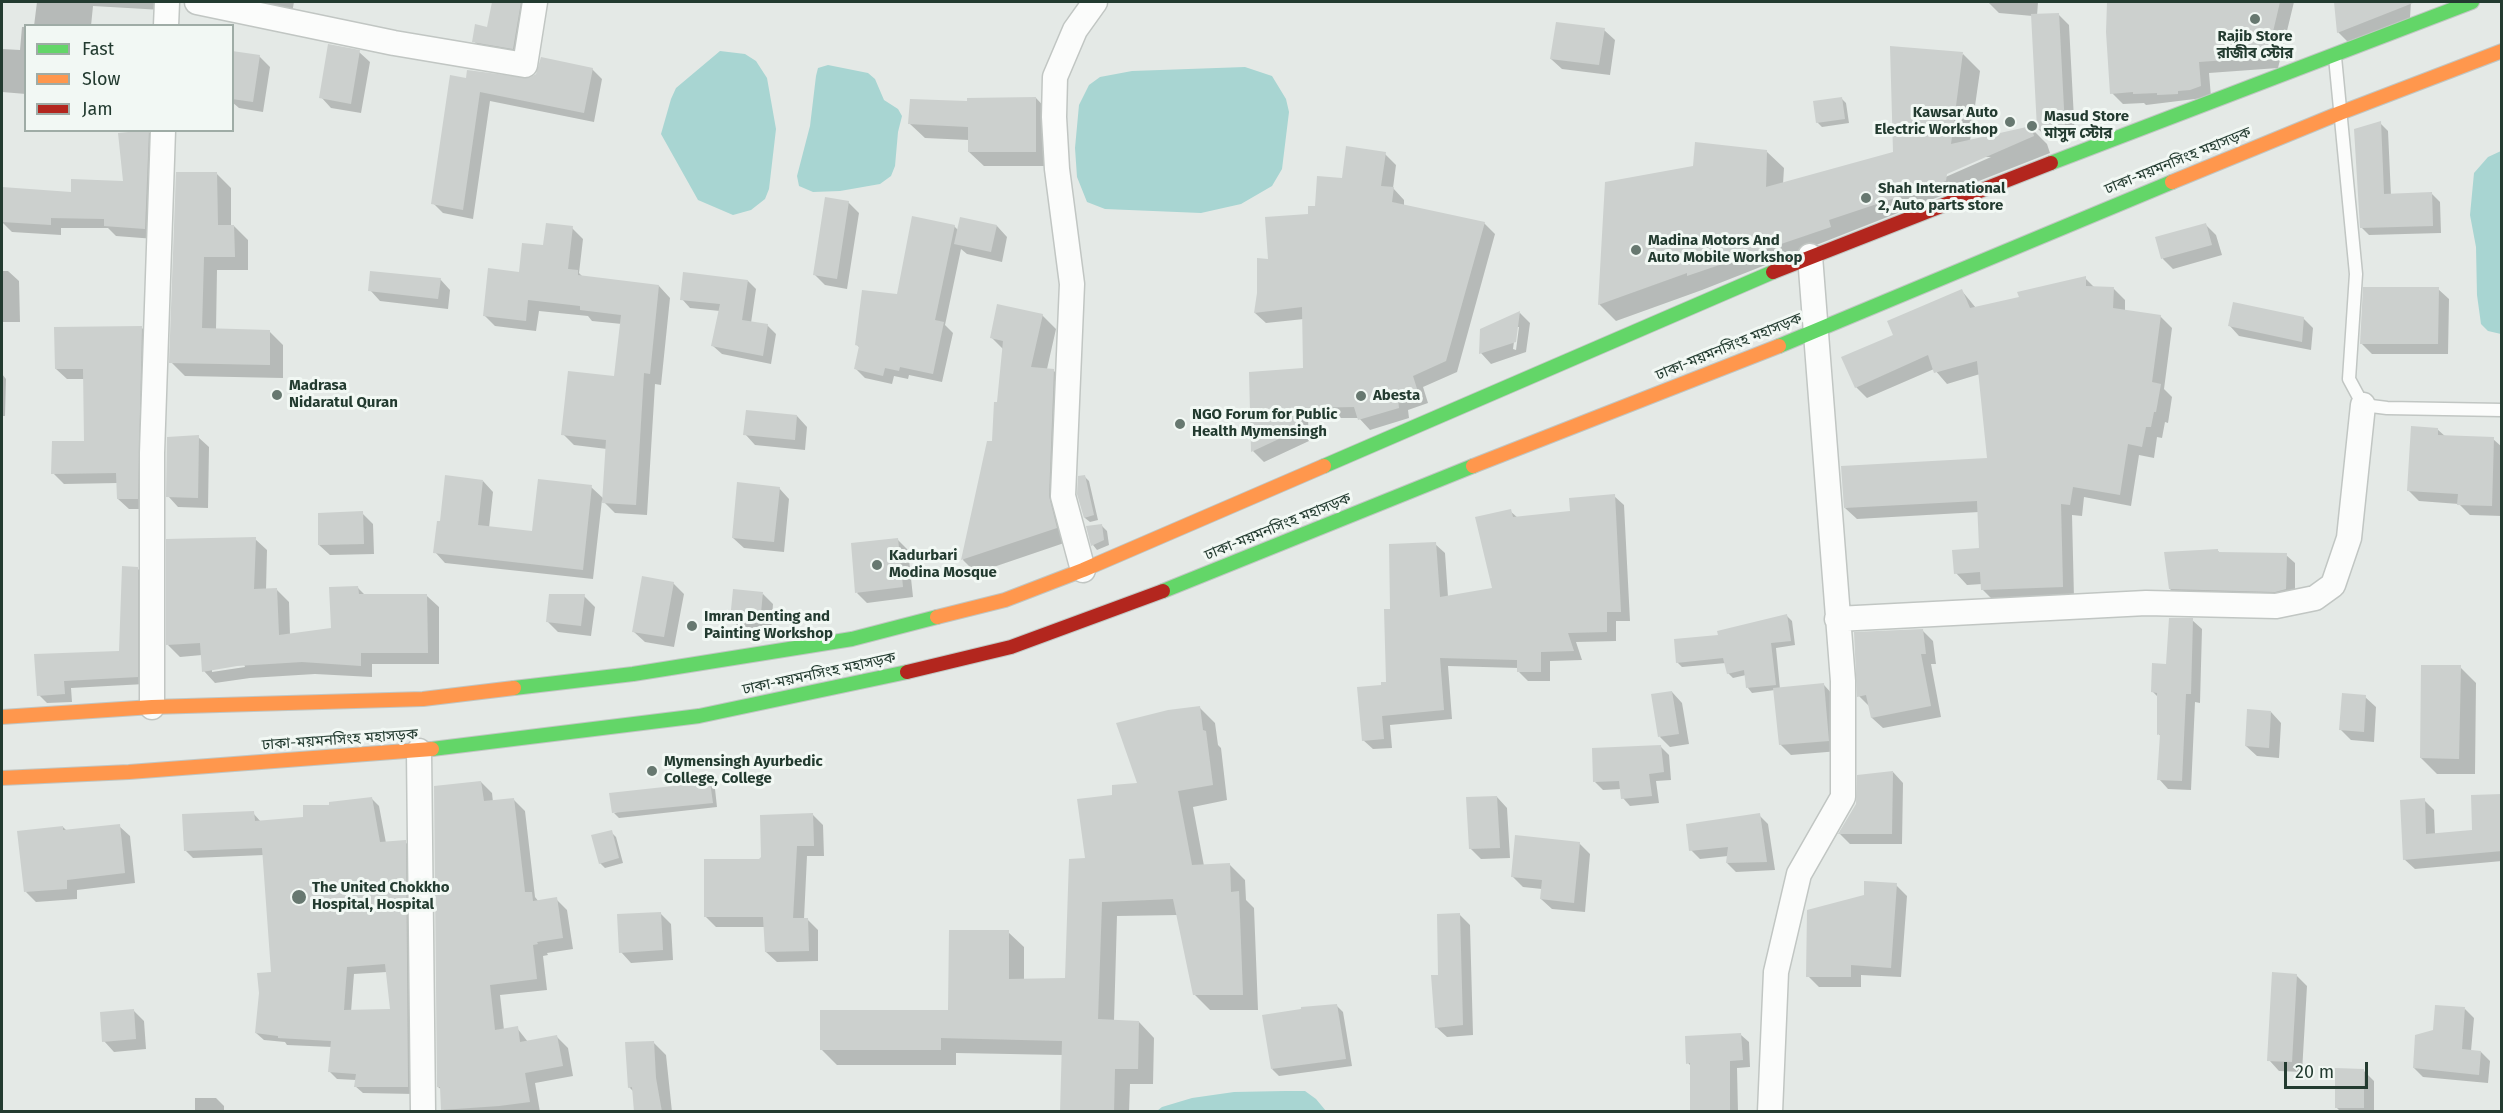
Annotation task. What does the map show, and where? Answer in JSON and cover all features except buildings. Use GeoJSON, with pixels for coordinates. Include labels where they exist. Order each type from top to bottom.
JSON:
{"type":"FeatureCollection","features":[{"type":"Feature","properties":{"kind":"main road","name":"ঢাকা-ময়মনসিংহ মহাসড়ক"},"geometry":{"type":"LineString","coordinates":[[2,717],[152,707],[423,699],[633,674],[852,639],[1005,600],[1083,570],[1810,256],[2334,53],[2472,2]]}},
{"type":"Feature","properties":{"kind":"main road","name":"ঢাকা-ময়মনসিংহ মহাসড়ক"},"geometry":{"type":"LineString","coordinates":[[2,778],[129,772],[419,751],[699,716],[870,681],[1011,646],[1086,621],[1240,561],[1427,484],[1816,331],[2079,219],[2340,113],[2502,51]]}},
{"type":"Feature","properties":{"kind":"street"},"geometry":{"type":"LineString","coordinates":[[166,24],[167,2]]}},
{"type":"Feature","properties":{"kind":"street"},"geometry":{"type":"LineString","coordinates":[[198,2],[394,43],[525,65],[535,2]]}},
{"type":"Feature","properties":{"kind":"street"},"geometry":{"type":"LineString","coordinates":[[1083,570],[1063,496],[1072,284],[1057,169],[1054,117],[1055,77],[1075,30],[1095,2]]}},
{"type":"Feature","properties":{"kind":"street"},"geometry":{"type":"LineString","coordinates":[[152,707],[152,453],[163,132]]}},
{"type":"Feature","properties":{"kind":"street"},"geometry":{"type":"LineString","coordinates":[[1770,1112],[1776,972],[1786,928],[1799,874],[1843,797],[1843,681],[1810,256]]}},
{"type":"Feature","properties":{"kind":"street"},"geometry":{"type":"LineString","coordinates":[[1838,620],[2146,603],[2276,606],[2315,597],[2333,585],[2349,538],[2363,405]]}},
{"type":"Feature","properties":{"kind":"street"},"geometry":{"type":"LineString","coordinates":[[419,751],[423,1112]]}},
{"type":"Feature","properties":{"kind":"lane"},"geometry":{"type":"LineString","coordinates":[[2334,53],[2356,274],[2349,379],[2363,405],[2387,408],[2502,410]]}},
{"type":"Feature","properties":{"kind":"water"},"geometry":{"type":"Polygon","coordinates":[[[720,51],[745,54],[756,61],[767,78],[776,129],[769,189],[765,199],[751,210],[733,215],[698,200],[661,134],[676,88],[720,51]]]}},
{"type":"Feature","properties":{"kind":"water"},"geometry":{"type":"Polygon","coordinates":[[[828,65],[868,73],[875,79],[884,100],[898,109],[902,116],[895,166],[891,176],[880,184],[840,191],[813,192],[799,186],[797,176],[810,126],[816,76],[818,68],[828,65]]]}},
{"type":"Feature","properties":{"kind":"water"},"geometry":{"type":"Polygon","coordinates":[[[1245,67],[1272,76],[1286,99],[1289,112],[1282,169],[1272,186],[1241,204],[1201,213],[1105,209],[1087,202],[1077,177],[1075,148],[1079,105],[1089,85],[1100,77],[1132,71],[1245,67]]]}},
{"type":"Feature","properties":{"kind":"water"},"geometry":{"type":"Polygon","coordinates":[[[2502,151],[2501,334],[2488,331],[2481,324],[2477,295],[2476,247],[2470,215],[2474,173],[2488,157],[2502,151]]]}},
{"type":"Feature","properties":{"kind":"water"},"geometry":{"type":"Polygon","coordinates":[[[1305,1091],[1326,1111],[1157,1111],[1162,1107],[1192,1098],[1234,1092],[1305,1091]]]}},
{"type":"Feature","properties":{"kind":"traffic: fast"},"geometry":{"type":"LineString","coordinates":[[2051,163],[2472,2]]}},
{"type":"Feature","properties":{"kind":"traffic: fast"},"geometry":{"type":"LineString","coordinates":[[1779,346],[2172,182]]}},
{"type":"Feature","properties":{"kind":"traffic: fast"},"geometry":{"type":"LineString","coordinates":[[1324,466],[1773,272]]}},
{"type":"Feature","properties":{"kind":"traffic: fast"},"geometry":{"type":"LineString","coordinates":[[1163,591],[1473,466]]}},
{"type":"Feature","properties":{"kind":"traffic: fast"},"geometry":{"type":"LineString","coordinates":[[514,688],[633,674],[852,639],[937,617]]}},
{"type":"Feature","properties":{"kind":"traffic: fast"},"geometry":{"type":"LineString","coordinates":[[432,749],[699,716],[907,672]]}},
{"type":"Feature","properties":{"kind":"traffic: slow"},"geometry":{"type":"LineString","coordinates":[[2172,182],[2340,113],[2502,51]]}},
{"type":"Feature","properties":{"kind":"traffic: slow"},"geometry":{"type":"LineString","coordinates":[[1473,466],[1779,346]]}},
{"type":"Feature","properties":{"kind":"traffic: slow"},"geometry":{"type":"LineString","coordinates":[[937,617],[1005,600],[1083,570],[1324,466]]}},
{"type":"Feature","properties":{"kind":"traffic: slow"},"geometry":{"type":"LineString","coordinates":[[2,717],[152,707],[423,699],[514,688]]}},
{"type":"Feature","properties":{"kind":"traffic: slow"},"geometry":{"type":"LineString","coordinates":[[2,778],[129,772],[432,749]]}},
{"type":"Feature","properties":{"kind":"traffic: jam"},"geometry":{"type":"LineString","coordinates":[[1773,272],[2051,163]]}},
{"type":"Feature","properties":{"kind":"traffic: jam"},"geometry":{"type":"LineString","coordinates":[[907,672],[1011,647],[1163,591]]}},
{"type":"Feature","properties":{"kind":"place","name":"Rajib Store রাজীব স্টোর"},"geometry":{"type":"Point","coordinates":[2255,19]}},
{"type":"Feature","properties":{"kind":"place","name":"Kawsar Auto Electric Workshop"},"geometry":{"type":"Point","coordinates":[2010,122]}},
{"type":"Feature","properties":{"kind":"place","name":"Masud Store মাসুদ স্টোর"},"geometry":{"type":"Point","coordinates":[2032,126]}},
{"type":"Feature","properties":{"kind":"place","name":"Shah International 2, Auto parts store"},"geometry":{"type":"Point","coordinates":[1866,198]}},
{"type":"Feature","properties":{"kind":"place","name":"Madina Motors And Auto Mobile Workshop"},"geometry":{"type":"Point","coordinates":[1636,250]}},
{"type":"Feature","properties":{"kind":"place","name":"Madrasa Nidaratul Quran"},"geometry":{"type":"Point","coordinates":[277,395]}},
{"type":"Feature","properties":{"kind":"place","name":"Abesta"},"geometry":{"type":"Point","coordinates":[1361,396]}},
{"type":"Feature","properties":{"kind":"place","name":"NGO Forum for Public Health Mymensingh"},"geometry":{"type":"Point","coordinates":[1180,424]}},
{"type":"Feature","properties":{"kind":"place","name":"Kadurbari Modina Mosque"},"geometry":{"type":"Point","coordinates":[877,565]}},
{"type":"Feature","properties":{"kind":"place","name":"Imran Denting and Painting Workshop"},"geometry":{"type":"Point","coordinates":[692,626]}},
{"type":"Feature","properties":{"kind":"place","name":"Mymensingh Ayurbedic College, College"},"geometry":{"type":"Point","coordinates":[652,771]}},
{"type":"Feature","properties":{"kind":"place","name":"The United Chokkho Hospital, Hospital"},"geometry":{"type":"Point","coordinates":[299,897]}}]}
